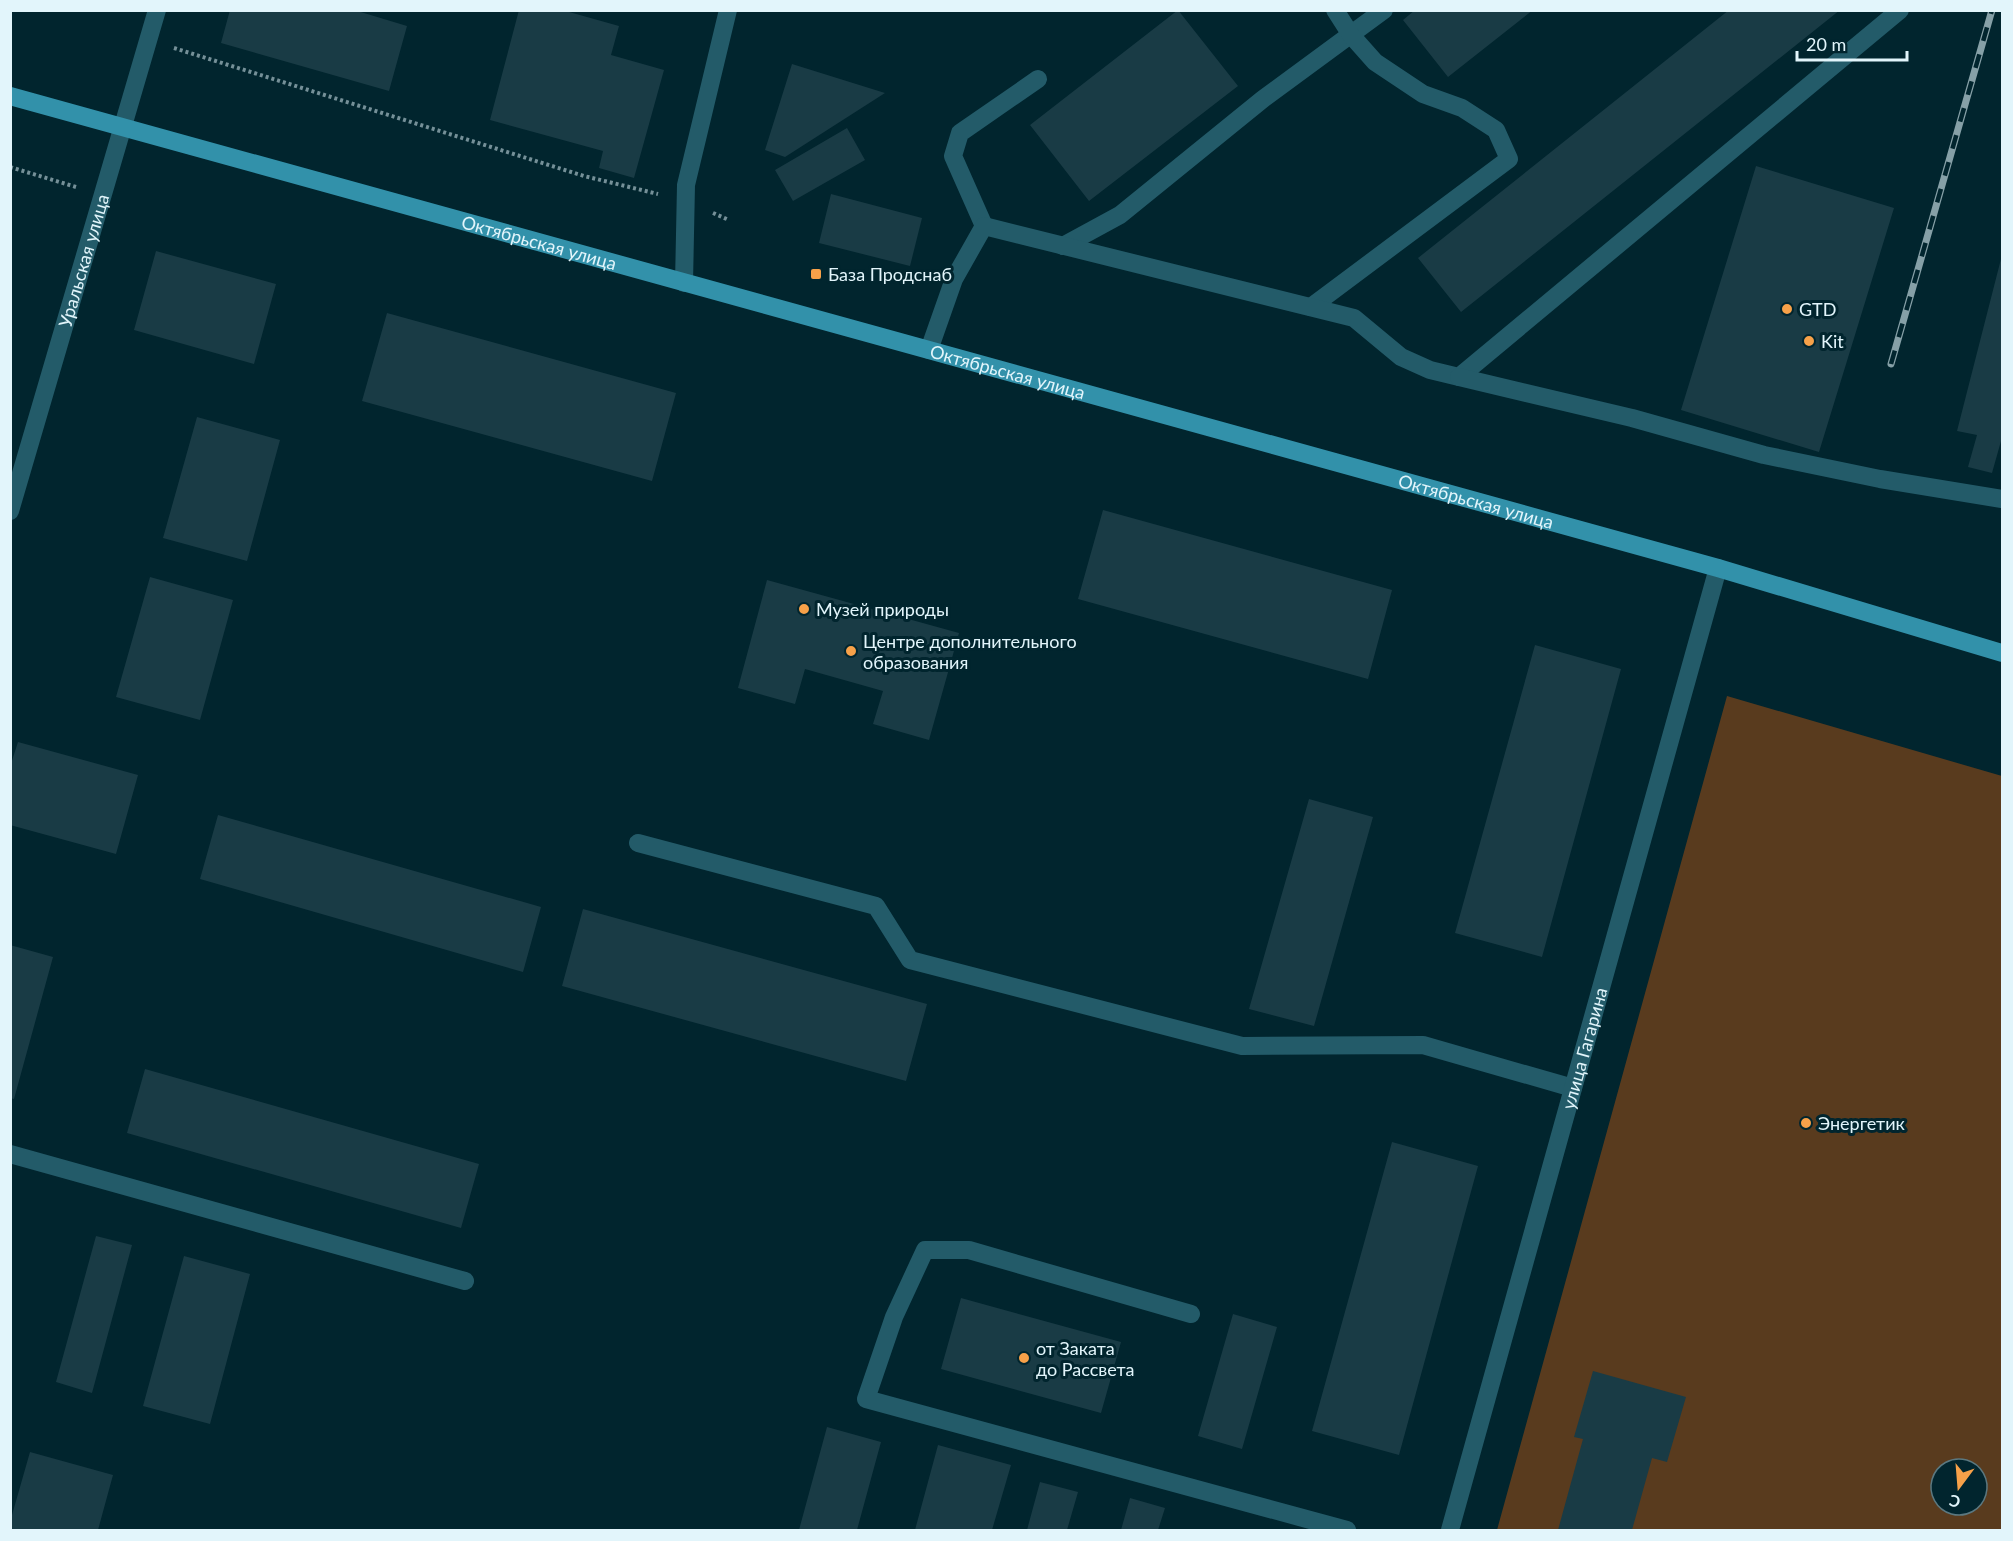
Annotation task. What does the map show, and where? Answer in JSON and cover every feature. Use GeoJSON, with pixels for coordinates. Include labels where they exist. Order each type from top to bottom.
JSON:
{"type":"FeatureCollection","features":[{"type":"Feature","properties":{"kind":"main road","name":"Октябрьская улица"},"geometry":{"type":"LineString","coordinates":[[10,96],[1718,568],[2002,653]]}},
{"type":"Feature","properties":{"kind":"street","name":"Уральская улица"},"geometry":{"type":"LineString","coordinates":[[10,511],[157,10]]}},
{"type":"Feature","properties":{"kind":"street"},"geometry":{"type":"LineString","coordinates":[[684,283],[686,185],[728,10]]}},
{"type":"Feature","properties":{"kind":"street"},"geometry":{"type":"LineString","coordinates":[[1311,307],[1509,159],[1496,130],[1462,108],[1423,94],[1375,62],[1351,35],[1335,10]]}},
{"type":"Feature","properties":{"kind":"street"},"geometry":{"type":"LineString","coordinates":[[1063,246],[1120,215],[1263,99],[1384,10]]}},
{"type":"Feature","properties":{"kind":"street"},"geometry":{"type":"LineString","coordinates":[[1460,377],[1900,10]]}},
{"type":"Feature","properties":{"kind":"street"},"geometry":{"type":"LineString","coordinates":[[984,226],[953,156],[960,133],[1038,79]]}},
{"type":"Feature","properties":{"kind":"street"},"geometry":{"type":"LineString","coordinates":[[984,226],[1354,318],[1401,357],[1430,370],[1632,418],[1764,455],[1880,479],[2002,499]]}},
{"type":"Feature","properties":{"kind":"street"},"geometry":{"type":"LineString","coordinates":[[929,350],[954,279],[984,226]]}},
{"type":"Feature","properties":{"kind":"street","name":"улица Гагарина"},"geometry":{"type":"LineString","coordinates":[[1449,1530],[1718,568]]}},
{"type":"Feature","properties":{"kind":"street"},"geometry":{"type":"LineString","coordinates":[[638,843],[876,906],[910,960],[1242,1046],[1423,1045],[1573,1088]]}},
{"type":"Feature","properties":{"kind":"street"},"geometry":{"type":"LineString","coordinates":[[10,1154],[465,1281]]}},
{"type":"Feature","properties":{"kind":"street"},"geometry":{"type":"LineString","coordinates":[[1191,1314],[969,1250],[925,1250],[894,1317],[866,1399],[1347,1530]]}},
{"type":"Feature","properties":{"kind":"path"},"geometry":{"type":"LineString","coordinates":[[148,40],[584,176],[686,200],[729,220]]}},
{"type":"Feature","properties":{"kind":"path"},"geometry":{"type":"LineString","coordinates":[[10,167],[103,194]]}},
{"type":"Feature","properties":{"kind":"shaded area","name":"Энергетик"},"geometry":{"type":"Polygon","coordinates":[[[1727,696],[2002,776],[2002,1530],[1497,1530],[1727,696]]]}},
{"type":"Feature","properties":{"kind":"building"},"geometry":{"type":"Polygon","coordinates":[[[230,10],[354,10],[407,26],[389,91],[221,43],[230,10]]]}},
{"type":"Feature","properties":{"kind":"building"},"geometry":{"type":"Polygon","coordinates":[[[519,10],[562,10],[619,26],[611,55],[664,70],[634,178],[599,168],[603,151],[490,120],[519,10]]]}},
{"type":"Feature","properties":{"kind":"building"},"geometry":{"type":"Polygon","coordinates":[[[1178,10],[1238,86],[1089,201],[1030,125],[1178,10]]]}},
{"type":"Feature","properties":{"kind":"building"},"geometry":{"type":"Polygon","coordinates":[[[1415,10],[1533,10],[1448,77],[1403,20],[1415,10]]]}},
{"type":"Feature","properties":{"kind":"building"},"geometry":{"type":"Polygon","coordinates":[[[1729,10],[1840,10],[1461,312],[1418,258],[1729,10]]]}},
{"type":"Feature","properties":{"kind":"building"},"geometry":{"type":"Polygon","coordinates":[[[792,64],[885,93],[785,157],[765,150],[792,64]]]}},
{"type":"Feature","properties":{"kind":"building"},"geometry":{"type":"Polygon","coordinates":[[[847,128],[865,160],[793,201],[775,170],[847,128]]]}},
{"type":"Feature","properties":{"kind":"building","name":"GTD"},"geometry":{"type":"Polygon","coordinates":[[[1756,166],[1894,208],[1819,452],[1681,410],[1756,166]]]}},
{"type":"Feature","properties":{"kind":"building"},"geometry":{"type":"Polygon","coordinates":[[[831,194],[922,218],[910,266],[819,243],[831,194]]]}},
{"type":"Feature","properties":{"kind":"building"},"geometry":{"type":"Polygon","coordinates":[[[156,251],[276,284],[254,364],[134,330],[156,251]]]}},
{"type":"Feature","properties":{"kind":"building"},"geometry":{"type":"Polygon","coordinates":[[[2002,255],[2002,442],[1992,473],[1968,467],[1977,435],[1957,431],[2002,255]]]}},
{"type":"Feature","properties":{"kind":"building"},"geometry":{"type":"Polygon","coordinates":[[[387,313],[676,393],[652,481],[362,401],[387,313]]]}},
{"type":"Feature","properties":{"kind":"building"},"geometry":{"type":"Polygon","coordinates":[[[197,417],[280,440],[247,561],[163,538],[197,417]]]}},
{"type":"Feature","properties":{"kind":"building"},"geometry":{"type":"Polygon","coordinates":[[[1103,510],[1392,590],[1368,679],[1078,599],[1103,510]]]}},
{"type":"Feature","properties":{"kind":"building"},"geometry":{"type":"Polygon","coordinates":[[[150,577],[233,600],[200,720],[116,697],[150,577]]]}},
{"type":"Feature","properties":{"kind":"building","name":"Центре дополнительного образования"},"geometry":{"type":"Polygon","coordinates":[[[767,580],[959,633],[929,740],[873,724],[883,691],[805,669],[795,704],[738,688],[767,580]]]}},
{"type":"Feature","properties":{"kind":"building"},"geometry":{"type":"Polygon","coordinates":[[[1535,645],[1621,669],[1542,957],[1455,933],[1535,645]]]}},
{"type":"Feature","properties":{"kind":"building"},"geometry":{"type":"Polygon","coordinates":[[[18,742],[138,775],[116,854],[10,825],[10,767],[18,742]]]}},
{"type":"Feature","properties":{"kind":"building"},"geometry":{"type":"Polygon","coordinates":[[[1309,799],[1373,817],[1314,1026],[1249,1009],[1309,799]]]}},
{"type":"Feature","properties":{"kind":"building"},"geometry":{"type":"Polygon","coordinates":[[[218,815],[541,907],[523,972],[200,879],[218,815]]]}},
{"type":"Feature","properties":{"kind":"building"},"geometry":{"type":"Polygon","coordinates":[[[583,909],[927,1004],[906,1081],[562,986],[583,909]]]}},
{"type":"Feature","properties":{"kind":"building"},"geometry":{"type":"Polygon","coordinates":[[[10,945],[53,957],[14,1099],[10,1098],[10,945]]]}},
{"type":"Feature","properties":{"kind":"building"},"geometry":{"type":"Polygon","coordinates":[[[145,1069],[479,1164],[461,1228],[127,1133],[145,1069]]]}},
{"type":"Feature","properties":{"kind":"building"},"geometry":{"type":"Polygon","coordinates":[[[1392,1142],[1478,1166],[1399,1455],[1312,1431],[1392,1142]]]}},
{"type":"Feature","properties":{"kind":"building"},"geometry":{"type":"Polygon","coordinates":[[[96,1236],[132,1245],[92,1393],[56,1382],[96,1236]]]}},
{"type":"Feature","properties":{"kind":"building"},"geometry":{"type":"Polygon","coordinates":[[[184,1256],[250,1274],[210,1424],[143,1406],[184,1256]]]}},
{"type":"Feature","properties":{"kind":"building"},"geometry":{"type":"Polygon","coordinates":[[[961,1298],[1121,1342],[1101,1413],[941,1369],[961,1298]]]}},
{"type":"Feature","properties":{"kind":"building"},"geometry":{"type":"Polygon","coordinates":[[[1233,1314],[1277,1327],[1242,1449],[1198,1436],[1233,1314]]]}},
{"type":"Feature","properties":{"kind":"building"},"geometry":{"type":"Polygon","coordinates":[[[1593,1371],[1686,1397],[1667,1462],[1652,1458],[1632,1530],[1558,1530],[1583,1439],[1574,1437],[1593,1371]]]}},
{"type":"Feature","properties":{"kind":"building"},"geometry":{"type":"Polygon","coordinates":[[[827,1427],[881,1442],[857,1530],[799,1530],[827,1427]]]}},
{"type":"Feature","properties":{"kind":"building"},"geometry":{"type":"Polygon","coordinates":[[[938,1445],[1011,1465],[992,1530],[915,1530],[938,1445]]]}},
{"type":"Feature","properties":{"kind":"building"},"geometry":{"type":"Polygon","coordinates":[[[30,1452],[113,1475],[98,1530],[10,1530],[10,1522],[30,1452]]]}},
{"type":"Feature","properties":{"kind":"building"},"geometry":{"type":"Polygon","coordinates":[[[1040,1482],[1078,1492],[1067,1530],[1027,1530],[1040,1482]]]}},
{"type":"Feature","properties":{"kind":"building"},"geometry":{"type":"Polygon","coordinates":[[[1130,1498],[1165,1508],[1158,1530],[1121,1530],[1130,1498]]]}},
{"type":"Feature","properties":{"kind":"railway"},"geometry":{"type":"LineString","coordinates":[[1891,364],[1992,10]]}},
{"type":"Feature","properties":{"kind":"place","name":"База Продснаб"},"geometry":{"type":"Point","coordinates":[816,274]}},
{"type":"Feature","properties":{"kind":"place","name":"GTD"},"geometry":{"type":"Point","coordinates":[1787,309]}},
{"type":"Feature","properties":{"kind":"place","name":"Kit"},"geometry":{"type":"Point","coordinates":[1809,341]}},
{"type":"Feature","properties":{"kind":"place","name":"Музей природы"},"geometry":{"type":"Point","coordinates":[804,609]}},
{"type":"Feature","properties":{"kind":"place","name":"Центре дополнительного образования"},"geometry":{"type":"Point","coordinates":[851,651]}},
{"type":"Feature","properties":{"kind":"place","name":"Энергетик"},"geometry":{"type":"Point","coordinates":[1806,1123]}},
{"type":"Feature","properties":{"kind":"place","name":"от Заката до Рассвета"},"geometry":{"type":"Point","coordinates":[1024,1358]}}]}
